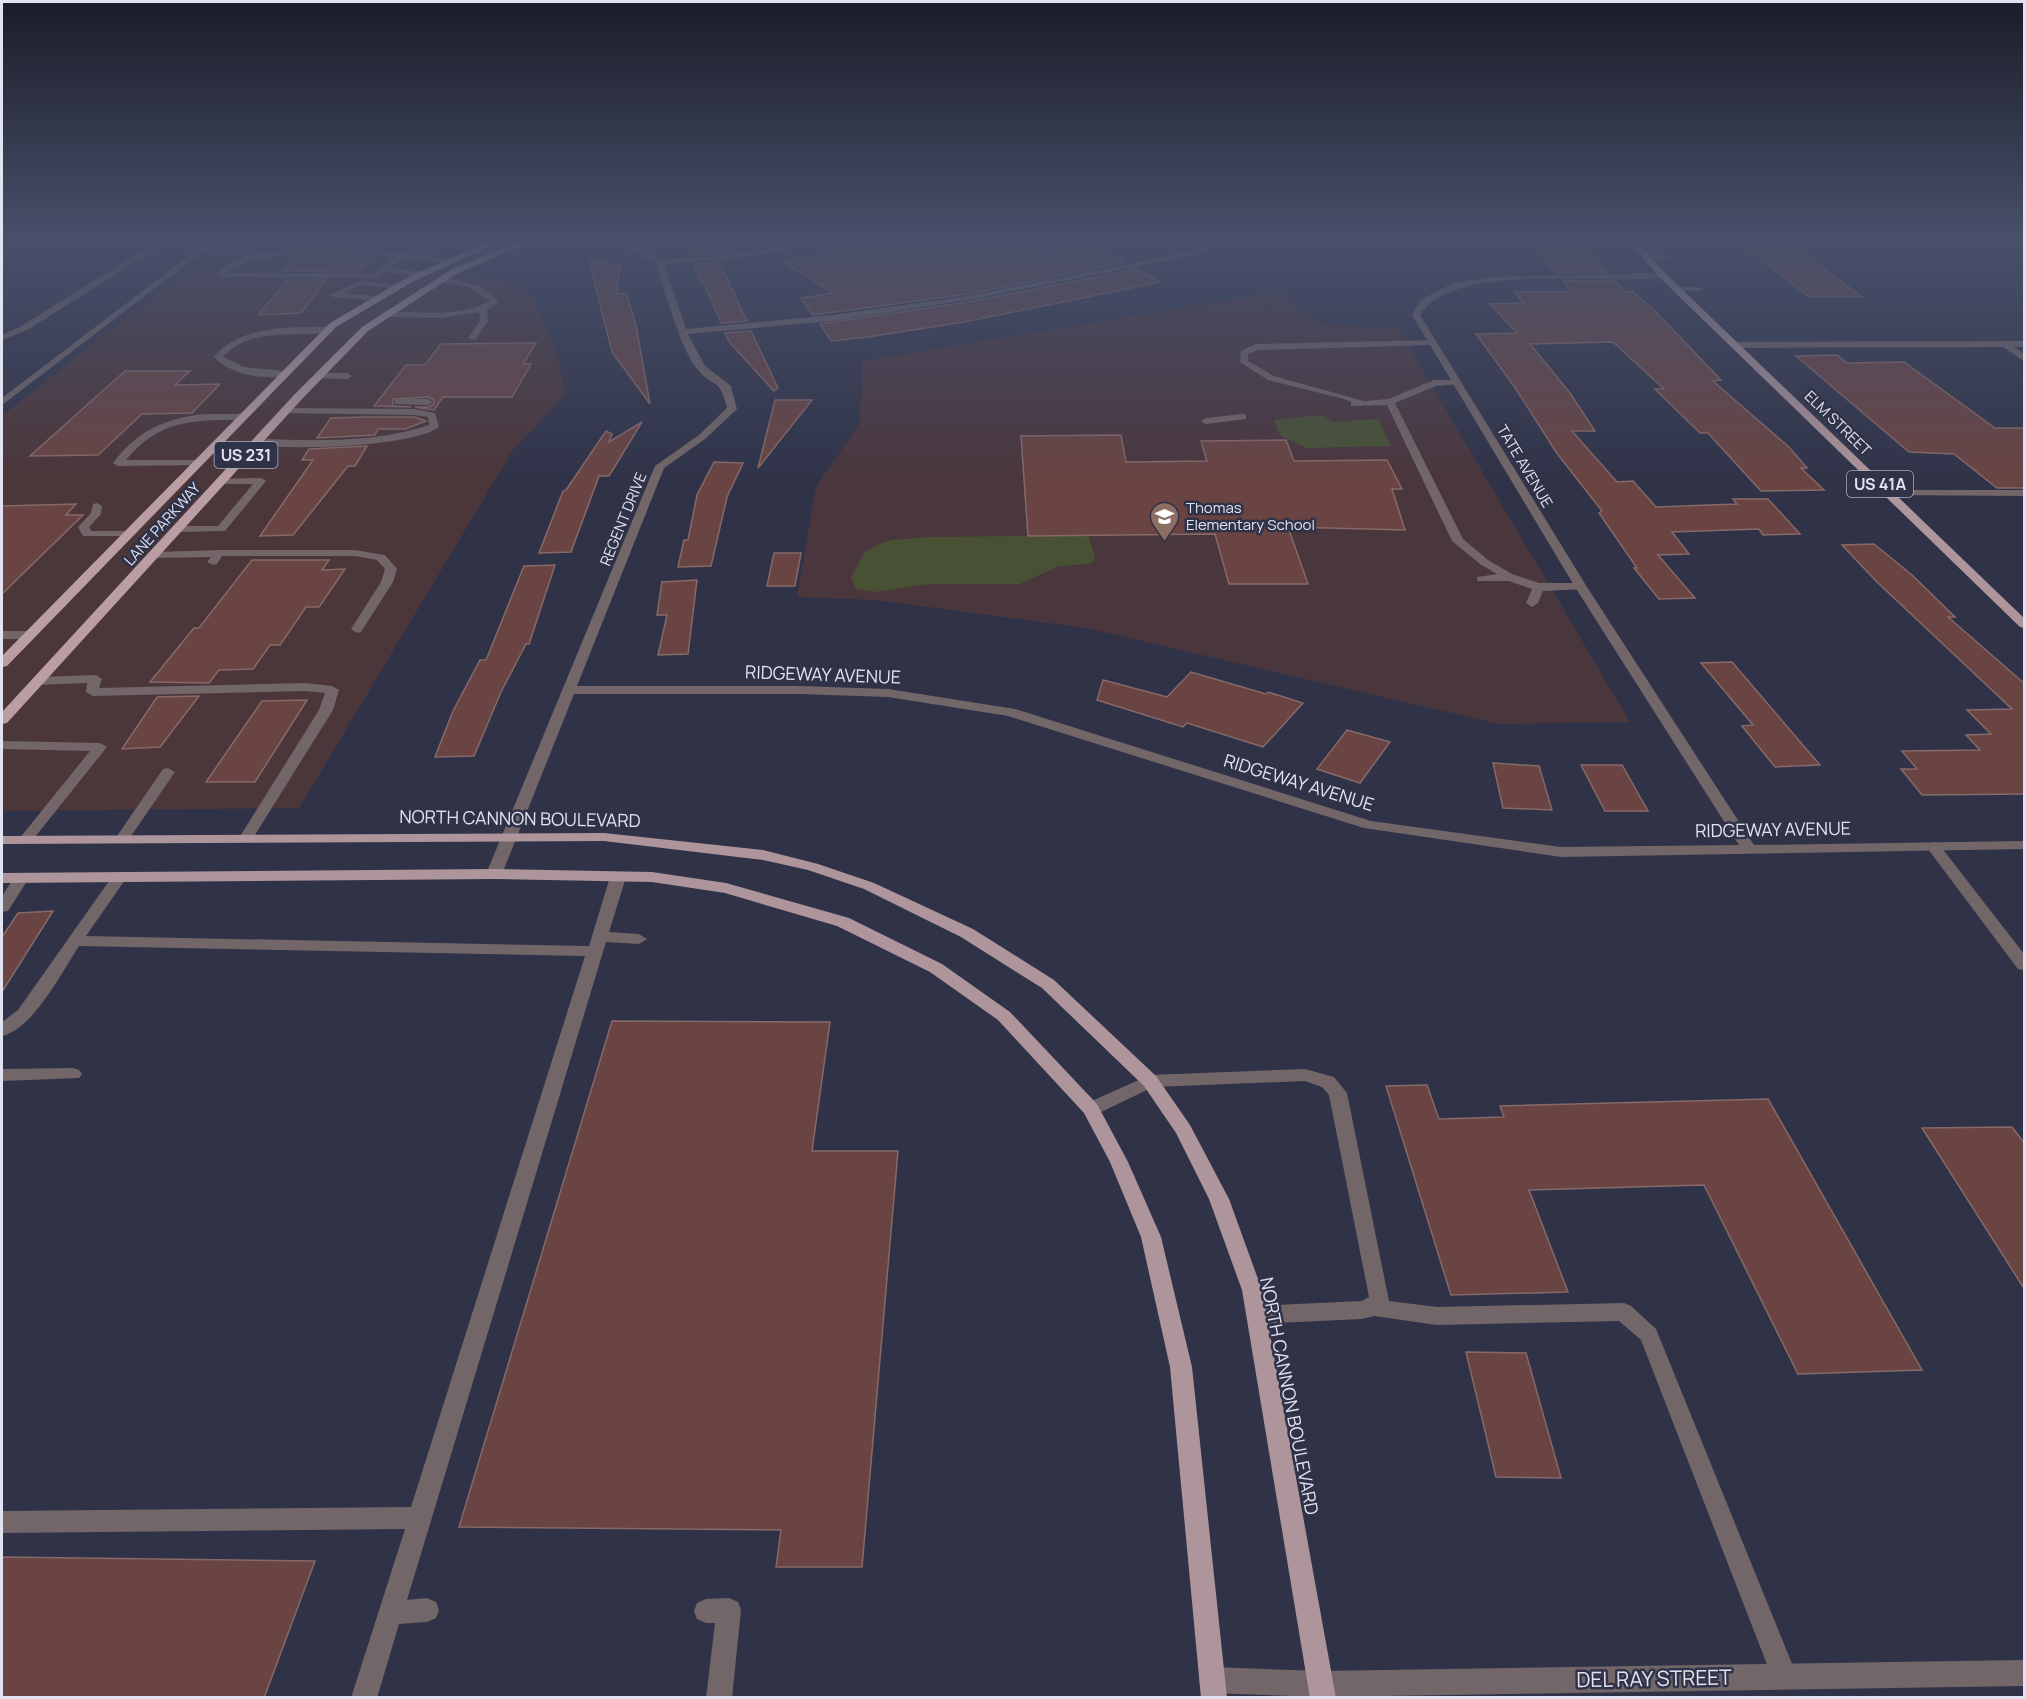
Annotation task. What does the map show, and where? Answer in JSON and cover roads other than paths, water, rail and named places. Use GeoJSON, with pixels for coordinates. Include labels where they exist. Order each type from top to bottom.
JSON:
{"type":"FeatureCollection","features":[{"type":"Feature","properties":{"kind":"highway","name":"LANE PARKWAY"},"geometry":{"type":"LineString","coordinates":[[2,663],[328,330],[342,320]]}},
{"type":"Feature","properties":{"kind":"highway","name":"LANE PARKWAY"},"geometry":{"type":"LineString","coordinates":[[2,720],[285,411],[365,329],[377,320]]}},
{"type":"Feature","properties":{"kind":"main road","name":"ELM STREET"},"geometry":{"type":"LineString","coordinates":[[1709,320],[2025,624]]}},
{"type":"Feature","properties":{"kind":"main road","name":"NORTH CANNON BOULEVARD"},"geometry":{"type":"LineString","coordinates":[[2,840],[604,837],[763,855],[813,867],[869,886],[968,933],[1048,984],[1150,1081],[1183,1130],[1219,1199],[1252,1290],[1322,1691]]}},
{"type":"Feature","properties":{"kind":"main road"},"geometry":{"type":"LineString","coordinates":[[2,878],[494,874],[652,877],[726,888],[843,922],[936,968],[1004,1016],[1090,1109],[1119,1162],[1151,1237],[1181,1367],[1213,1689]]}},
{"type":"Feature","properties":{"kind":"street"},"geometry":{"type":"LineString","coordinates":[[2,338],[37,320]]}},
{"type":"Feature","properties":{"kind":"street"},"geometry":{"type":"LineString","coordinates":[[2,402],[109,320]]}},
{"type":"Feature","properties":{"kind":"street"},"geometry":{"type":"LineString","coordinates":[[472,338],[484,320]]}},
{"type":"Feature","properties":{"kind":"street","name":"REGENT DRIVE"},"geometry":{"type":"LineString","coordinates":[[494,874],[571,690],[660,466],[702,437],[732,409],[726,386],[701,368],[679,320]]}},
{"type":"Feature","properties":{"kind":"street"},"geometry":{"type":"LineString","coordinates":[[683,332],[808,320]]}},
{"type":"Feature","properties":{"kind":"street","name":"TATE AVENUE"},"geometry":{"type":"LineString","coordinates":[[1419,320],[1581,587],[1749,849]]}},
{"type":"Feature","properties":{"kind":"street"},"geometry":{"type":"LineString","coordinates":[[285,374],[248,372],[226,365],[218,357],[224,348],[246,338],[294,330],[328,330]]}},
{"type":"Feature","properties":{"kind":"street"},"geometry":{"type":"LineString","coordinates":[[1362,403],[1348,396],[1281,382],[1257,374],[1244,362],[1244,353],[1256,347],[1432,342]]}},
{"type":"Feature","properties":{"kind":"street"},"geometry":{"type":"LineString","coordinates":[[1735,345],[2025,344]]}},
{"type":"Feature","properties":{"kind":"street"},"geometry":{"type":"LineString","coordinates":[[2006,345],[2025,358]]}},
{"type":"Feature","properties":{"kind":"street"},"geometry":{"type":"LineString","coordinates":[[318,376],[347,376]]}},
{"type":"Feature","properties":{"kind":"street"},"geometry":{"type":"LineString","coordinates":[[1351,405],[1390,402],[1434,383],[1456,382]]}},
{"type":"Feature","properties":{"kind":"street"},"geometry":{"type":"LineString","coordinates":[[371,401],[428,402]]}},
{"type":"Feature","properties":{"kind":"street"},"geometry":{"type":"LineString","coordinates":[[1390,402],[1458,541],[1484,562],[1510,577],[1538,587],[1581,587]]}},
{"type":"Feature","properties":{"kind":"street"},"geometry":{"type":"LineString","coordinates":[[257,442],[385,442],[408,437],[434,427],[432,415],[414,412],[285,411]]}},
{"type":"Feature","properties":{"kind":"street"},"geometry":{"type":"LineString","coordinates":[[198,462],[118,463],[155,427],[174,420],[243,417]]}},
{"type":"Feature","properties":{"kind":"street"},"geometry":{"type":"LineString","coordinates":[[1206,421],[1243,417]]}},
{"type":"Feature","properties":{"kind":"street"},"geometry":{"type":"LineString","coordinates":[[178,529],[220,529],[261,481],[221,481]]}},
{"type":"Feature","properties":{"kind":"street"},"geometry":{"type":"LineString","coordinates":[[1889,492],[2025,493]]}},
{"type":"Feature","properties":{"kind":"street"},"geometry":{"type":"LineString","coordinates":[[97,506],[96,514],[83,527],[87,534],[128,534]]}},
{"type":"Feature","properties":{"kind":"street"},"geometry":{"type":"LineString","coordinates":[[155,555],[216,558],[355,553],[381,557],[391,569],[357,629]]}},
{"type":"Feature","properties":{"kind":"street"},"geometry":{"type":"LineString","coordinates":[[1481,579],[1510,577]]}},
{"type":"Feature","properties":{"kind":"street"},"geometry":{"type":"LineString","coordinates":[[1532,603],[1538,587]]}},
{"type":"Feature","properties":{"kind":"street"},"geometry":{"type":"LineString","coordinates":[[2,635],[30,634]]}},
{"type":"Feature","properties":{"kind":"street"},"geometry":{"type":"LineString","coordinates":[[38,681],[96,679],[92,685],[93,692],[305,687],[332,690],[326,710],[246,838]]}},
{"type":"Feature","properties":{"kind":"street","name":"RIDGEWAY AVENUE"},"geometry":{"type":"LineString","coordinates":[[571,690],[799,690],[888,693],[1010,712],[1369,825],[1561,852],[2025,845]]}},
{"type":"Feature","properties":{"kind":"street"},"geometry":{"type":"LineString","coordinates":[[2,746],[100,747],[26,839]]}},
{"type":"Feature","properties":{"kind":"street"},"geometry":{"type":"LineString","coordinates":[[122,839],[168,772]]}},
{"type":"Feature","properties":{"kind":"street"},"geometry":{"type":"LineString","coordinates":[[1933,846],[2025,965]]}},
{"type":"Feature","properties":{"kind":"street"},"geometry":{"type":"LineString","coordinates":[[2,1030],[24,1014],[118,877]]}},
{"type":"Feature","properties":{"kind":"street"},"geometry":{"type":"LineString","coordinates":[[364,1698],[618,877]]}},
{"type":"Feature","properties":{"kind":"street"},"geometry":{"type":"LineString","coordinates":[[2,907],[21,878]]}},
{"type":"Feature","properties":{"kind":"street"},"geometry":{"type":"LineString","coordinates":[[75,940],[597,944],[639,939]]}},
{"type":"Feature","properties":{"kind":"street"},"geometry":{"type":"LineString","coordinates":[[2,1075],[73,1074]]}},
{"type":"Feature","properties":{"kind":"street"},"geometry":{"type":"LineString","coordinates":[[1090,1109],[1150,1081],[1305,1075],[1328,1082],[1338,1093],[1380,1299],[1374,1307]]}},
{"type":"Feature","properties":{"kind":"street"},"geometry":{"type":"LineString","coordinates":[[1257,1315],[1374,1307],[1437,1316],[1624,1312],[1649,1335],[1784,1676]]}},
{"type":"Feature","properties":{"kind":"street"},"geometry":{"type":"LineString","coordinates":[[2,1522],[419,1518]]}},
{"type":"Feature","properties":{"kind":"street"},"geometry":{"type":"LineString","coordinates":[[391,1613],[427,1610]]}},
{"type":"Feature","properties":{"kind":"street"},"geometry":{"type":"LineString","coordinates":[[706,1611],[729,1610],[719,1698]]}},
{"type":"Feature","properties":{"kind":"street","name":"DEL RAY STREET"},"geometry":{"type":"LineString","coordinates":[[1213,1689],[1322,1691],[1784,1676],[2025,1673]]}},
{"type":"Feature","properties":{"kind":"place","name":"Thomas Elementary School"},"geometry":{"type":"Point","coordinates":[1165,542]}}]}
